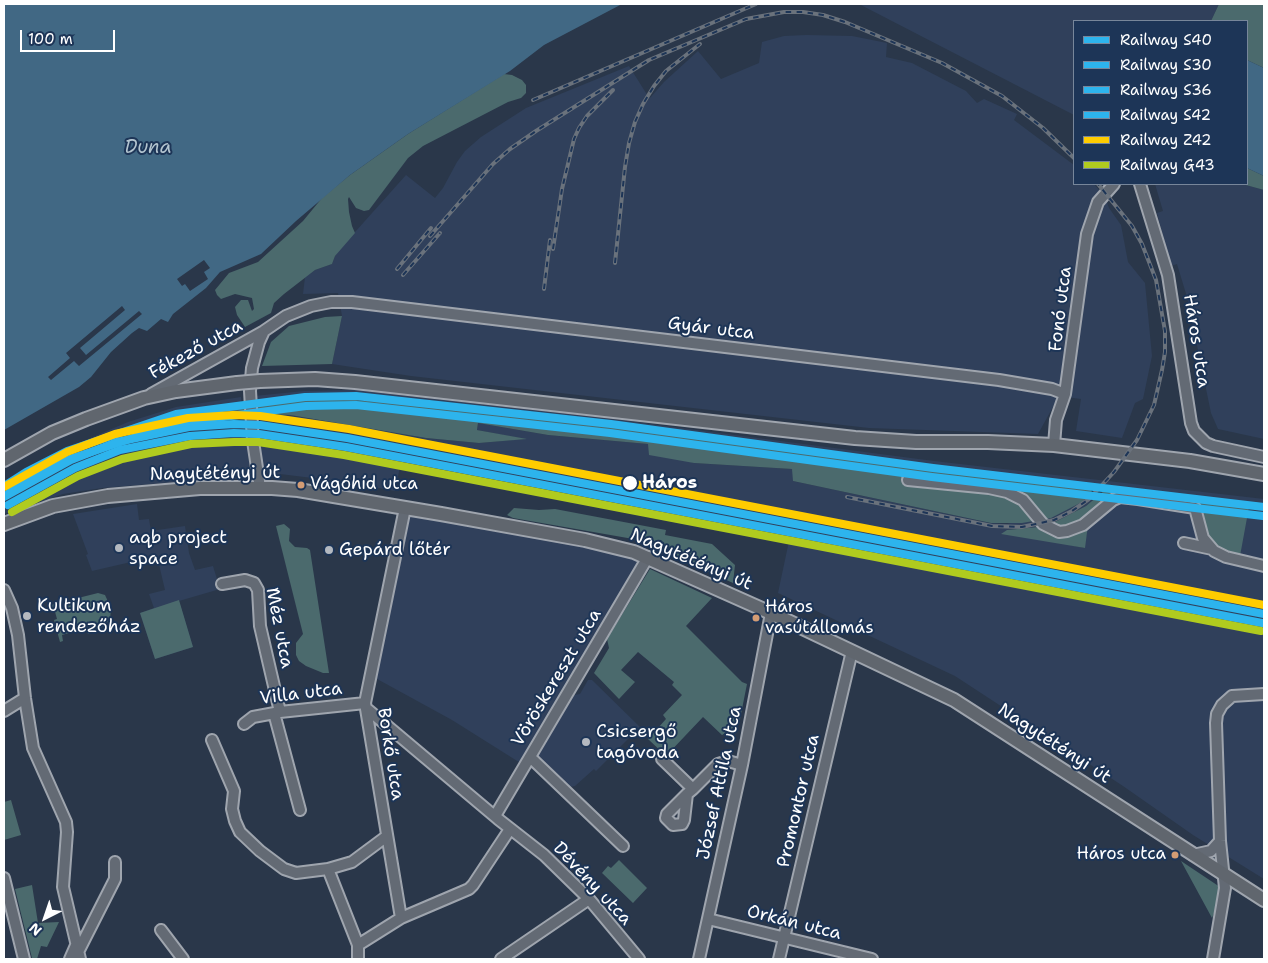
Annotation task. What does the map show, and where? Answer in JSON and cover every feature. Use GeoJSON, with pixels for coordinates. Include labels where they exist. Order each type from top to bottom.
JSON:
{"type":"FeatureCollection","features":[{"type":"Feature","properties":{"kind":"main road"},"geometry":{"type":"LineString","coordinates":[[4,460],[22,448],[52,433],[144,398],[176,391],[260,380],[315,380],[354,382],[855,438],[916,442],[988,442],[1054,445],[1183,460],[1264,474]]}},
{"type":"Feature","properties":{"kind":"main road","name":"Nagytétényi út"},"geometry":{"type":"LineString","coordinates":[[4,524],[53,506],[108,496],[200,488],[260,488],[298,490],[585,540],[648,557],[954,700],[1264,900]]}},
{"type":"Feature","properties":{"kind":"street","name":"Fonó utca"},"geometry":{"type":"LineString","coordinates":[[1054,445],[1056,420],[1065,394],[1087,234],[1098,202],[1113,185]]}},
{"type":"Feature","properties":{"kind":"street","name":"Háros utca"},"geometry":{"type":"LineString","coordinates":[[1140,185],[1168,275],[1176,316],[1191,423],[1194,431],[1206,443],[1213,446],[1264,457]]}},
{"type":"Feature","properties":{"kind":"street","name":"Gyár utca"},"geometry":{"type":"LineString","coordinates":[[264,331],[286,316],[312,306],[331,302],[352,302],[999,380],[1052,389],[1065,394]]}},
{"type":"Feature","properties":{"kind":"street","name":"Fékező utca"},"geometry":{"type":"LineString","coordinates":[[144,398],[264,331]]}},
{"type":"Feature","properties":{"kind":"street"},"geometry":{"type":"LineString","coordinates":[[260,488],[253,441],[250,391],[254,360],[264,331]]}},
{"type":"Feature","properties":{"kind":"street"},"geometry":{"type":"LineString","coordinates":[[908,480],[989,488],[1007,492],[1023,500],[1043,524],[1059,532],[1067,531],[1090,520],[1113,500],[1128,497],[1195,508],[1204,538],[1212,550]]}},
{"type":"Feature","properties":{"kind":"street","name":"Borkő utca"},"geometry":{"type":"LineString","coordinates":[[401,918],[366,706],[405,508]]}},
{"type":"Feature","properties":{"kind":"street"},"geometry":{"type":"LineString","coordinates":[[1184,544],[1212,550],[1226,557],[1264,566]]}},
{"type":"Feature","properties":{"kind":"street","name":"Vöröskereszt utca"},"geometry":{"type":"LineString","coordinates":[[495,816],[648,557]]}},
{"type":"Feature","properties":{"kind":"street","name":"Méz utca"},"geometry":{"type":"LineString","coordinates":[[222,584],[246,580],[254,583],[258,590],[260,626],[277,713],[300,810]]}},
{"type":"Feature","properties":{"kind":"street"},"geometry":{"type":"LineString","coordinates":[[4,590],[12,608],[18,635],[30,737],[36,756],[66,822],[63,886],[79,951]]}},
{"type":"Feature","properties":{"kind":"street","name":"József Attila utca"},"geometry":{"type":"LineString","coordinates":[[699,959],[742,765],[771,613]]}},
{"type":"Feature","properties":{"kind":"street","name":"Promontor utca"},"geometry":{"type":"LineString","coordinates":[[778,959],[852,651]]}},
{"type":"Feature","properties":{"kind":"street"},"geometry":{"type":"LineString","coordinates":[[1213,959],[1225,888],[1220,840],[1217,714],[1222,705],[1232,696],[1264,694]]}},
{"type":"Feature","properties":{"kind":"street"},"geometry":{"type":"LineString","coordinates":[[4,711],[25,698]]}},
{"type":"Feature","properties":{"kind":"street","name":"Villa utca"},"geometry":{"type":"LineString","coordinates":[[244,724],[253,717],[277,713],[366,706]]}},
{"type":"Feature","properties":{"kind":"street","name":"Dévény utca"},"geometry":{"type":"LineString","coordinates":[[366,706],[510,829],[544,855],[589,899],[639,959]]}},
{"type":"Feature","properties":{"kind":"street"},"geometry":{"type":"LineString","coordinates":[[212,740],[234,791],[232,809],[240,832],[274,863],[291,872],[328,869],[352,862],[386,836]]}},
{"type":"Feature","properties":{"kind":"street"},"geometry":{"type":"LineString","coordinates":[[530,757],[623,846]]}},
{"type":"Feature","properties":{"kind":"street"},"geometry":{"type":"LineString","coordinates":[[662,759],[690,792],[718,764],[728,761],[742,765]]}},
{"type":"Feature","properties":{"kind":"street"},"geometry":{"type":"LineString","coordinates":[[358,945],[401,918],[473,886],[510,829]]}},
{"type":"Feature","properties":{"kind":"street"},"geometry":{"type":"LineString","coordinates":[[1192,854],[1211,851],[1220,840]]}},
{"type":"Feature","properties":{"kind":"street"},"geometry":{"type":"LineString","coordinates":[[70,959],[79,951],[115,879],[116,862]]}},
{"type":"Feature","properties":{"kind":"street"},"geometry":{"type":"LineString","coordinates":[[328,869],[358,945],[358,959]]}},
{"type":"Feature","properties":{"kind":"street"},"geometry":{"type":"LineString","coordinates":[[4,878],[24,959]]}},
{"type":"Feature","properties":{"kind":"street"},"geometry":{"type":"LineString","coordinates":[[501,959],[589,899]]}},
{"type":"Feature","properties":{"kind":"street","name":"Orkán utca"},"geometry":{"type":"LineString","coordinates":[[708,919],[872,959]]}},
{"type":"Feature","properties":{"kind":"street"},"geometry":{"type":"LineString","coordinates":[[161,930],[183,959]]}},
{"type":"Feature","properties":{"kind":"shaded area"},"geometry":{"type":"Polygon","coordinates":[[[859,4],[1219,4],[1211,20],[1073,20],[1073,114],[859,4]]]}},
{"type":"Feature","properties":{"kind":"shaded area"},"geometry":{"type":"Polygon","coordinates":[[[784,36],[852,36],[887,43],[886,57],[912,63],[966,91],[977,103],[984,99],[1017,114],[1014,120],[1073,164],[1073,185],[1095,185],[1105,197],[1109,208],[1121,225],[1128,262],[1145,283],[1152,356],[1143,399],[1135,403],[1122,438],[1076,431],[1081,399],[1059,396],[1038,434],[869,428],[411,376],[332,364],[342,316],[338,293],[303,294],[305,277],[315,270],[332,264],[339,250],[406,175],[435,198],[465,151],[481,137],[526,108],[629,66],[650,98],[664,82],[698,51],[721,79],[759,63],[762,42],[784,36]]]}},
{"type":"Feature","properties":{"kind":"shaded area"},"geometry":{"type":"Polygon","coordinates":[[[1155,185],[1246,185],[1264,190],[1264,439],[1218,429],[1211,413],[1187,297],[1177,264],[1171,266],[1157,213],[1163,211],[1155,185]]]}},
{"type":"Feature","properties":{"kind":"shaded area"},"geometry":{"type":"Polygon","coordinates":[[[356,390],[612,419],[934,461],[1264,499],[1264,879],[1193,835],[1123,786],[955,676],[778,593],[789,541],[498,476],[402,457],[395,491],[345,482],[280,474],[279,477],[274,477],[274,474],[263,472],[260,451],[260,414],[290,415],[426,438],[479,443],[524,439],[477,430],[478,423],[548,435],[648,444],[694,463],[793,469],[793,481],[991,523],[1007,524],[1082,502],[1092,493],[1096,497],[1086,506],[1053,523],[1038,527],[1007,530],[1084,548],[1088,525],[1103,501],[1108,497],[1119,495],[1199,510],[1210,542],[1249,507],[933,471],[611,427],[394,403],[355,400],[306,400],[255,405],[254,396],[304,391],[356,390]]]}},
{"type":"Feature","properties":{"kind":"shaded area"},"geometry":{"type":"Polygon","coordinates":[[[241,397],[242,406],[177,415],[137,430],[179,420],[249,416],[247,446],[251,479],[211,479],[102,488],[63,494],[4,514],[4,481],[65,449],[128,422],[176,407],[241,397]]]}},
{"type":"Feature","properties":{"kind":"shaded area"},"geometry":{"type":"Polygon","coordinates":[[[137,504],[139,520],[149,519],[151,531],[185,526],[189,553],[195,570],[213,566],[220,589],[179,601],[193,647],[155,659],[140,613],[154,608],[149,594],[165,590],[157,556],[92,571],[86,555],[88,554],[73,514],[137,504]]]}},
{"type":"Feature","properties":{"kind":"shaded area"},"geometry":{"type":"Polygon","coordinates":[[[404,511],[514,534],[580,542],[641,559],[604,626],[522,764],[452,720],[368,674],[404,511]]]}},
{"type":"Feature","properties":{"kind":"shaded area","name":"Csicsergő tagóvoda"},"geometry":{"type":"Polygon","coordinates":[[[588,680],[592,680],[640,727],[596,771],[594,769],[575,786],[570,787],[538,756],[574,695],[580,694],[588,680]]]}},
{"type":"Feature","properties":{"kind":"green space"},"geometry":{"type":"Polygon","coordinates":[[[1219,4],[1264,4],[1264,68],[1248,60],[1248,20],[1211,20],[1219,4]]]}},
{"type":"Feature","properties":{"kind":"green space"},"geometry":{"type":"Polygon","coordinates":[[[504,74],[512,75],[522,80],[526,85],[526,93],[521,98],[508,102],[423,146],[408,158],[369,210],[364,211],[356,208],[349,197],[349,212],[355,233],[335,256],[332,264],[315,270],[284,294],[274,303],[271,313],[245,327],[237,315],[235,307],[241,300],[248,300],[252,311],[254,309],[252,298],[235,294],[221,299],[217,295],[215,290],[229,273],[258,262],[303,221],[322,198],[350,175],[408,134],[504,74]]]}},
{"type":"Feature","properties":{"kind":"green space"},"geometry":{"type":"Polygon","coordinates":[[[1248,168],[1264,176],[1264,190],[1246,185],[1248,185],[1248,168]]]}},
{"type":"Feature","properties":{"kind":"green space"},"geometry":{"type":"Polygon","coordinates":[[[342,316],[332,364],[262,366],[271,342],[289,326],[325,317],[342,316]]]}},
{"type":"Feature","properties":{"kind":"green space"},"geometry":{"type":"Polygon","coordinates":[[[306,400],[355,400],[394,403],[611,427],[933,471],[1091,489],[1092,493],[1082,502],[1051,518],[1022,523],[991,523],[793,481],[792,469],[694,463],[649,455],[648,444],[548,435],[478,423],[477,430],[527,439],[479,443],[426,438],[290,415],[260,414],[255,405],[306,400]]]}},
{"type":"Feature","properties":{"kind":"green space"},"geometry":{"type":"Polygon","coordinates":[[[242,406],[249,416],[179,420],[130,432],[177,415],[242,406]]]}},
{"type":"Feature","properties":{"kind":"green space"},"geometry":{"type":"Polygon","coordinates":[[[1105,490],[1249,507],[1240,556],[1216,548],[1210,542],[1199,510],[1119,495],[1108,497],[1095,512],[1088,525],[1085,548],[1001,534],[1007,530],[1038,527],[1053,523],[1086,506],[1105,490]]]}},
{"type":"Feature","properties":{"kind":"green space"},"geometry":{"type":"Polygon","coordinates":[[[514,508],[555,509],[666,530],[665,535],[712,544],[735,565],[733,583],[639,540],[513,518],[507,515],[514,508]]]}},
{"type":"Feature","properties":{"kind":"green space"},"geometry":{"type":"Polygon","coordinates":[[[284,524],[290,529],[289,541],[295,547],[310,550],[329,673],[323,673],[306,666],[299,661],[296,655],[296,643],[303,634],[276,526],[284,524]]]}},
{"type":"Feature","properties":{"kind":"green space"},"geometry":{"type":"Polygon","coordinates":[[[650,569],[712,598],[686,626],[742,682],[747,684],[739,724],[722,735],[703,717],[666,756],[648,739],[666,719],[663,715],[682,695],[672,685],[674,682],[638,652],[621,670],[635,682],[619,699],[594,673],[609,648],[607,639],[650,569]]]}},
{"type":"Feature","properties":{"kind":"green space"},"geometry":{"type":"Polygon","coordinates":[[[98,593],[105,595],[111,608],[110,620],[100,629],[88,634],[86,628],[62,635],[63,641],[60,642],[54,620],[57,619],[54,608],[51,609],[50,605],[98,593]]]}},
{"type":"Feature","properties":{"kind":"green space"},"geometry":{"type":"Polygon","coordinates":[[[179,600],[193,647],[155,659],[140,613],[179,600]]]}},
{"type":"Feature","properties":{"kind":"green space"},"geometry":{"type":"Polygon","coordinates":[[[11,800],[21,835],[4,840],[4,802],[11,800]]]}},
{"type":"Feature","properties":{"kind":"green space"},"geometry":{"type":"Polygon","coordinates":[[[619,860],[647,888],[633,903],[602,873],[608,866],[611,868],[619,860]]]}},
{"type":"Feature","properties":{"kind":"green space"},"geometry":{"type":"Polygon","coordinates":[[[1181,861],[1220,887],[1216,909],[1212,918],[1181,861]]]}},
{"type":"Feature","properties":{"kind":"green space"},"geometry":{"type":"Polygon","coordinates":[[[32,885],[38,923],[59,922],[47,947],[41,946],[37,959],[28,959],[32,958],[15,889],[32,885]]]}},
{"type":"Feature","properties":{"kind":"water","name":"Duna"},"geometry":{"type":"Polygon","coordinates":[[[4,4],[622,4],[544,45],[510,71],[408,134],[350,175],[261,254],[220,272],[206,288],[173,314],[168,322],[161,319],[147,331],[139,328],[111,352],[91,377],[79,387],[4,430],[4,4]]]}},
{"type":"Feature","properties":{"kind":"water"},"geometry":{"type":"Polygon","coordinates":[[[1248,60],[1264,68],[1264,176],[1248,168],[1248,60]]]}},
{"type":"Feature","properties":{"kind":"pier"},"geometry":{"type":"Polygon","coordinates":[[[204,260],[210,268],[204,272],[208,279],[190,291],[185,284],[182,286],[177,279],[204,260]]]}},
{"type":"Feature","properties":{"kind":"pier"},"geometry":{"type":"Polygon","coordinates":[[[122,306],[125,310],[80,348],[86,355],[139,311],[142,314],[79,366],[74,361],[51,380],[48,377],[70,358],[66,353],[122,306]]]}},
{"type":"Feature","properties":{"kind":"railway"},"geometry":{"type":"LineString","coordinates":[[533,100],[756,4]]}},
{"type":"Feature","properties":{"kind":"railway"},"geometry":{"type":"LineString","coordinates":[[430,236],[493,164],[510,149],[536,131],[649,60],[746,19],[784,12],[823,15],[845,22],[942,63],[1002,96],[1043,128],[1073,157]]}},
{"type":"Feature","properties":{"kind":"railway"},"geometry":{"type":"LineString","coordinates":[[615,263],[625,167],[635,122],[643,104],[666,71],[700,44]]}},
{"type":"Feature","properties":{"kind":"railway"},"geometry":{"type":"LineString","coordinates":[[553,249],[562,189],[574,139],[587,116],[613,90]]}},
{"type":"Feature","properties":{"kind":"railway"},"geometry":{"type":"LineString","coordinates":[[847,497],[992,526],[1022,527],[1054,520],[1072,511],[1089,499],[1114,472],[1137,440],[1154,405],[1165,352],[1165,331],[1156,280],[1142,244],[1132,226],[1099,185]]}},
{"type":"Feature","properties":{"kind":"railway"},"geometry":{"type":"LineString","coordinates":[[397,269],[431,228]]}},
{"type":"Feature","properties":{"kind":"railway"},"geometry":{"type":"LineString","coordinates":[[403,275],[440,233]]}},
{"type":"Feature","properties":{"kind":"railway"},"geometry":{"type":"LineString","coordinates":[[544,289],[550,240]]}},
{"type":"Feature","properties":{"kind":"rail line","name":"S30"},"geometry":{"type":"LineString","coordinates":[[4,486],[26,472],[67,451],[176,414],[305,397],[356,396],[611,424],[933,468],[1264,507]]}},
{"type":"Feature","properties":{"kind":"rail line","name":"S36"},"geometry":{"type":"LineString","coordinates":[[9,493],[70,459],[178,423],[306,406],[356,405],[610,433],[932,477],[1263,516]]}},
{"type":"Feature","properties":{"kind":"rail line","name":"Z42"},"geometry":{"type":"LineString","coordinates":[[4,487],[67,452],[115,434],[188,418],[233,415],[260,416],[349,429],[1264,605]]}},
{"type":"Feature","properties":{"kind":"rail line","name":"S40"},"geometry":{"type":"LineString","coordinates":[[4,497],[71,460],[117,442],[189,427],[234,424],[260,425],[347,438],[1264,614]]}},
{"type":"Feature","properties":{"kind":"rail line","name":"S42"},"geometry":{"type":"LineString","coordinates":[[8,505],[75,468],[120,450],[190,436],[234,433],[259,434],[346,447],[1262,623]]}},
{"type":"Feature","properties":{"kind":"rail line","name":"G43"},"geometry":{"type":"LineString","coordinates":[[12,512],[78,476],[122,459],[191,444],[258,442],[344,455],[1261,631]]}},
{"type":"Feature","properties":{"kind":"place","name":"Háros"},"geometry":{"type":"Point","coordinates":[630,483]}},
{"type":"Feature","properties":{"kind":"place","name":"Vágóhíd utca"},"geometry":{"type":"Point","coordinates":[301,485]}},
{"type":"Feature","properties":{"kind":"place","name":"aqb project space"},"geometry":{"type":"Point","coordinates":[119,548]}},
{"type":"Feature","properties":{"kind":"place","name":"Gepárd lőtér"},"geometry":{"type":"Point","coordinates":[329,550]}},
{"type":"Feature","properties":{"kind":"place","name":"Kultikum rendezőház"},"geometry":{"type":"Point","coordinates":[27,616]}},
{"type":"Feature","properties":{"kind":"place","name":"Háros vasútállomás"},"geometry":{"type":"Point","coordinates":[756,618]}},
{"type":"Feature","properties":{"kind":"place","name":"Csicsergő tagóvoda"},"geometry":{"type":"Point","coordinates":[586,742]}},
{"type":"Feature","properties":{"kind":"place","name":"Háros utca"},"geometry":{"type":"Point","coordinates":[1175,855]}}]}
